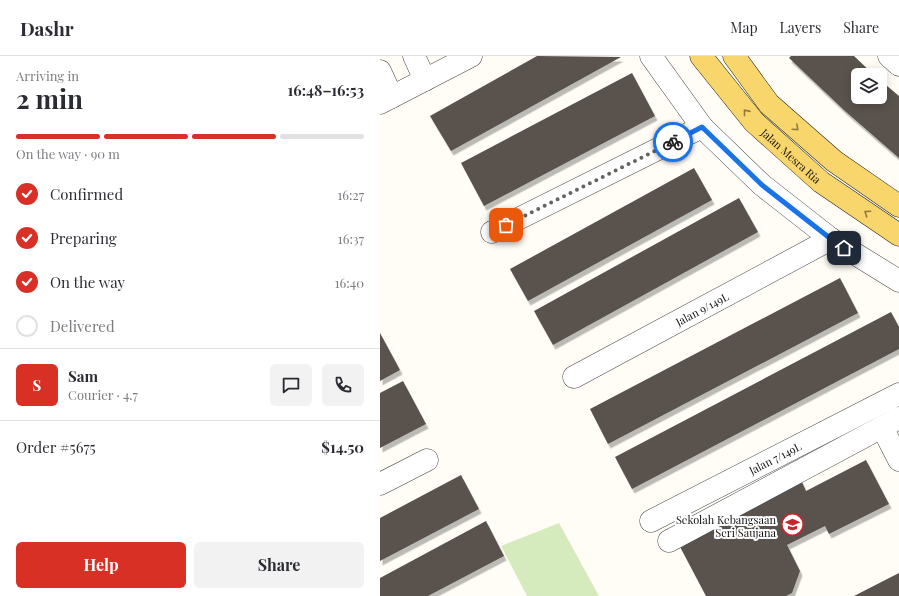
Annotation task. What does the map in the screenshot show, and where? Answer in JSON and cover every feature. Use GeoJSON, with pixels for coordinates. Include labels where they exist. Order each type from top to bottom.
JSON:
{"type":"FeatureCollection","features":[{"type":"Feature","properties":{"kind":"main road","name":"Jalan Mesra Ria"},"geometry":{"type":"LineString","coordinates":[[701,56],[760,127],[821,182],[899,235]]}},
{"type":"Feature","properties":{"kind":"main road"},"geometry":{"type":"LineString","coordinates":[[734,56],[769,104],[834,161],[899,206]]}},
{"type":"Feature","properties":{"kind":"street"},"geometry":{"type":"LineString","coordinates":[[386,100],[423,64],[470,56]]}},
{"type":"Feature","properties":{"kind":"street"},"geometry":{"type":"LineString","coordinates":[[651,56],[702,127],[762,185],[831,239],[899,281]]}},
{"type":"Feature","properties":{"kind":"street"},"geometry":{"type":"LineString","coordinates":[[889,56],[899,66]]}},
{"type":"Feature","properties":{"kind":"street"},"geometry":{"type":"LineString","coordinates":[[380,71],[386,100]]}},
{"type":"Feature","properties":{"kind":"street"},"geometry":{"type":"LineString","coordinates":[[492,232],[702,127]]}},
{"type":"Feature","properties":{"kind":"street","name":"Jalan 9/149L"},"geometry":{"type":"LineString","coordinates":[[574,377],[831,239]]}},
{"type":"Feature","properties":{"kind":"street","name":"Jalan 7/149L"},"geometry":{"type":"LineString","coordinates":[[651,521],[899,394]]}},
{"type":"Feature","properties":{"kind":"street"},"geometry":{"type":"LineString","coordinates":[[669,541],[890,423],[899,460]]}},
{"type":"Feature","properties":{"kind":"street"},"geometry":{"type":"LineString","coordinates":[[380,484],[427,460]]}},
{"type":"Feature","properties":{"kind":"green space"},"geometry":{"type":"Polygon","coordinates":[[[559,523],[599,596],[527,596],[501,546],[559,523]]]}},
{"type":"Feature","properties":{"kind":"building"},"geometry":{"type":"Polygon","coordinates":[[[537,56],[621,57],[451,151],[430,116],[537,56]]]}},
{"type":"Feature","properties":{"kind":"building"},"geometry":{"type":"Polygon","coordinates":[[[791,56],[854,56],[867,68],[851,68],[851,104],[887,104],[887,86],[899,96],[899,158],[845,111],[789,58],[791,56]]]}},
{"type":"Feature","properties":{"kind":"building"},"geometry":{"type":"Polygon","coordinates":[[[632,73],[655,116],[484,206],[461,163],[632,73]]]}},
{"type":"Feature","properties":{"kind":"building"},"geometry":{"type":"Polygon","coordinates":[[[694,168],[712,200],[528,301],[510,269],[694,168]]]}},
{"type":"Feature","properties":{"kind":"building"},"geometry":{"type":"Polygon","coordinates":[[[739,198],[758,232],[553,345],[534,311],[739,198]]]}},
{"type":"Feature","properties":{"kind":"building"},"geometry":{"type":"Polygon","coordinates":[[[840,278],[858,313],[608,444],[590,409],[840,278]]]}},
{"type":"Feature","properties":{"kind":"building"},"geometry":{"type":"Polygon","coordinates":[[[891,312],[899,327],[899,349],[632,489],[615,457],[891,312]]]}},
{"type":"Feature","properties":{"kind":"building"},"geometry":{"type":"Polygon","coordinates":[[[380,333],[400,370],[380,381],[380,333]]]}},
{"type":"Feature","properties":{"kind":"building"},"geometry":{"type":"Polygon","coordinates":[[[403,381],[426,424],[380,448],[380,393],[403,381]]]}},
{"type":"Feature","properties":{"kind":"building"},"geometry":{"type":"Polygon","coordinates":[[[866,460],[889,504],[829,534],[825,526],[787,545],[800,571],[792,593],[786,596],[706,596],[677,541],[800,478],[806,491],[866,460]]]}},
{"type":"Feature","properties":{"kind":"building"},"geometry":{"type":"Polygon","coordinates":[[[461,475],[479,509],[380,561],[380,518],[461,475]]]}},
{"type":"Feature","properties":{"kind":"building"},"geometry":{"type":"Polygon","coordinates":[[[486,521],[504,556],[428,596],[380,596],[380,578],[486,521]]]}},
{"type":"Feature","properties":{"kind":"building"},"geometry":{"type":"Polygon","coordinates":[[[899,573],[899,596],[854,596],[899,573]]]}},
{"type":"Feature","properties":{"kind":"way so far"},"geometry":{"type":"LineString","coordinates":[[506,225],[673,142]]}},
{"type":"Feature","properties":{"kind":"place","name":"Sekolah Kebangsaan Seri Saujana"},"geometry":{"type":"Point","coordinates":[792,525]}},
{"type":"Feature","properties":{"kind":"route"},"geometry":{"type":"LineString","coordinates":[[673,142],[702,127],[762,185],[844,248]]}}]}
